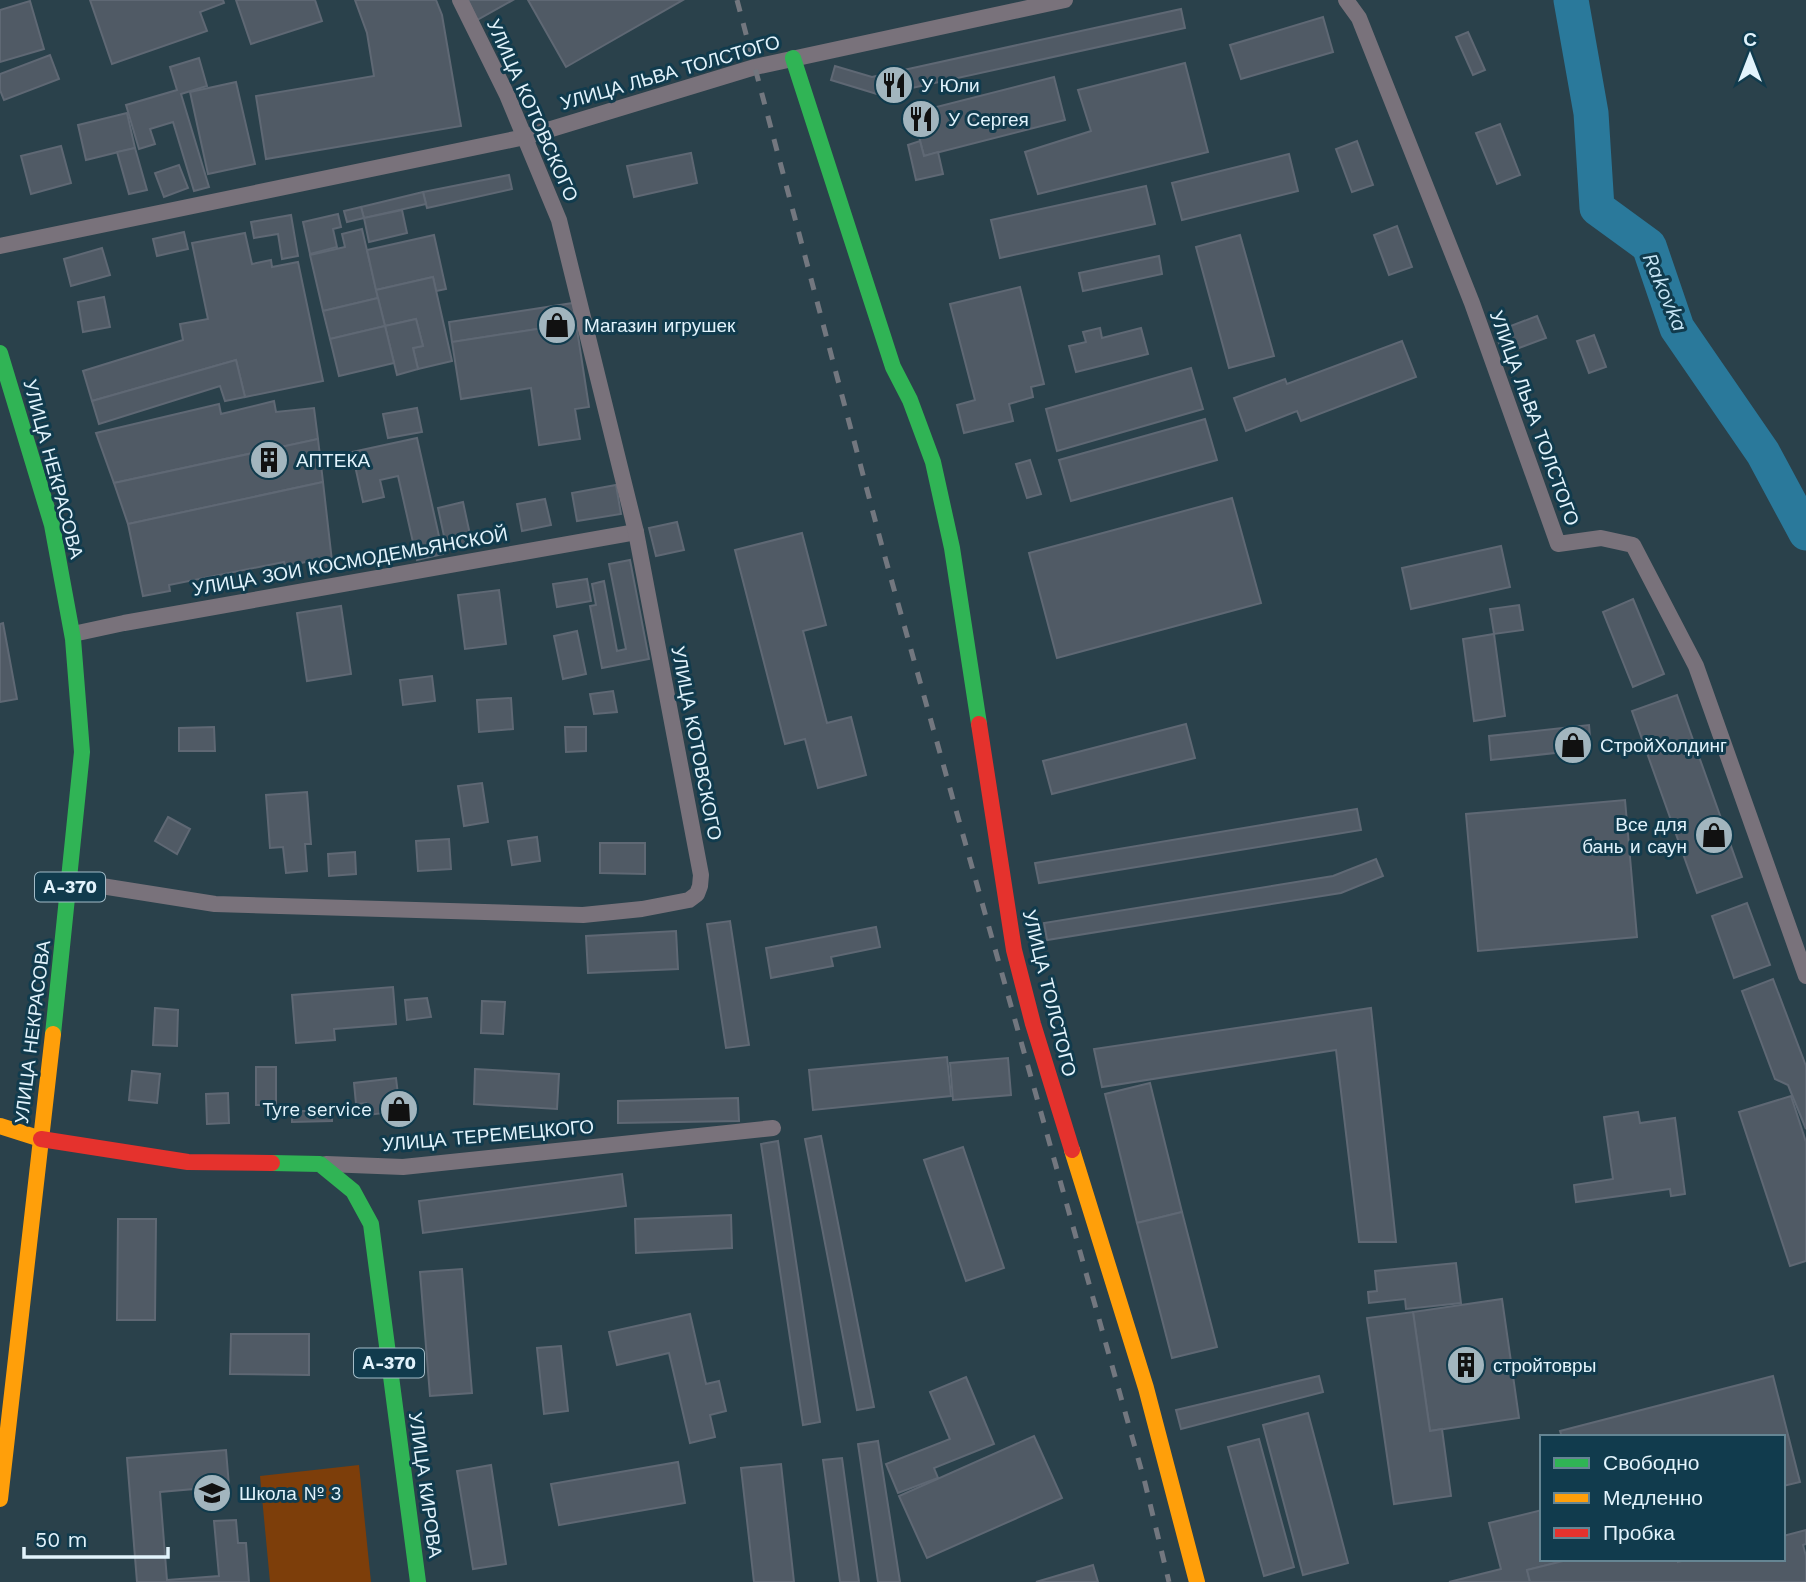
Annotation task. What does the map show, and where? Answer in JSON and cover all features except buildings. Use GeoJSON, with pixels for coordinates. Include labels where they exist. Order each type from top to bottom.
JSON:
{"type":"FeatureCollection","features":[{"type":"Feature","properties":{"kind":"main road","name":"УЛИЦА ТОЛСТОГО"},"geometry":{"type":"LineString","coordinates":[[793,58],[893,367],[933,462],[952,548],[1014,950],[1033,1024],[1146,1388],[1197,1582]]}},
{"type":"Feature","properties":{"kind":"main road","name":"УЛИЦА НЕКРАСОВА"},"geometry":{"type":"LineString","coordinates":[[0,353],[52,525],[73,634],[82,752],[71,881],[41,1139]]}},
{"type":"Feature","properties":{"kind":"main road","name":"УЛИЦА ТЕРЕМЕЦКОГО"},"geometry":{"type":"LineString","coordinates":[[0,1126],[41,1139],[188,1162],[320,1164]]}},
{"type":"Feature","properties":{"kind":"main road","name":"А-370"},"geometry":{"type":"LineString","coordinates":[[0,1499],[5,1411],[41,1139]]}},
{"type":"Feature","properties":{"kind":"main road","name":"УЛИЦА КИРОВА"},"geometry":{"type":"LineString","coordinates":[[320,1164],[353,1191],[371,1224],[418,1582]]}},
{"type":"Feature","properties":{"kind":"street","name":"УЛИЦА КОТОВСКОГО"},"geometry":{"type":"LineString","coordinates":[[71,881],[215,904],[583,915],[642,909],[689,900],[697,894],[701,876],[636,532],[559,220],[508,95],[460,0]]}},
{"type":"Feature","properties":{"kind":"street","name":"УЛИЦА ЛЬВА ТОЛСТОГО"},"geometry":{"type":"LineString","coordinates":[[0,246],[525,137],[755,67],[1065,0]]}},
{"type":"Feature","properties":{"kind":"street","name":"УЛИЦА ЛЬВА ТОЛСТОГО"},"geometry":{"type":"LineString","coordinates":[[1346,0],[1359,18],[1472,303],[1558,544],[1601,538],[1633,545],[1696,666],[1806,976]]}},
{"type":"Feature","properties":{"kind":"street","name":"УЛИЦА ЗОИ КОСМОДЕМЬЯНСКОЙ"},"geometry":{"type":"LineString","coordinates":[[73,634],[137,620],[636,532]]}},
{"type":"Feature","properties":{"kind":"street","name":"УЛИЦА ТЕРЕМЕЦКОГО"},"geometry":{"type":"LineString","coordinates":[[320,1164],[402,1167],[772,1128]]}},
{"type":"Feature","properties":{"kind":"shaded area"},"geometry":{"type":"Polygon","coordinates":[[[359,1465],[371,1582],[270,1582],[260,1476],[359,1465]]]}},
{"type":"Feature","properties":{"kind":"waterway","name":"Rakovka"},"geometry":{"type":"LineString","coordinates":[[1571,0],[1591,113],[1597,208],[1649,246],[1677,328],[1763,453],[1806,533]]}},
{"type":"Feature","properties":{"kind":"railway"},"geometry":{"type":"LineString","coordinates":[[737,0],[883,550],[1145,1483],[1169,1582]]}},
{"type":"Feature","properties":{"kind":"traffic: fast"},"geometry":{"type":"LineString","coordinates":[[793,58],[893,367],[910,400],[933,462],[952,548],[979,724]]}},
{"type":"Feature","properties":{"kind":"traffic: fast"},"geometry":{"type":"LineString","coordinates":[[0,353],[52,525],[73,639],[82,752],[53,1034]]}},
{"type":"Feature","properties":{"kind":"traffic: fast"},"geometry":{"type":"LineString","coordinates":[[272,1163],[320,1164],[353,1191],[371,1224],[418,1582]]}},
{"type":"Feature","properties":{"kind":"traffic: slow"},"geometry":{"type":"LineString","coordinates":[[0,1499],[53,1034]]}},
{"type":"Feature","properties":{"kind":"traffic: slow"},"geometry":{"type":"LineString","coordinates":[[0,1126],[41,1139]]}},
{"type":"Feature","properties":{"kind":"traffic: slow"},"geometry":{"type":"LineString","coordinates":[[1072,1150],[1146,1388],[1197,1582]]}},
{"type":"Feature","properties":{"kind":"traffic: jam"},"geometry":{"type":"LineString","coordinates":[[979,724],[1014,950],[1033,1024],[1072,1150]]}},
{"type":"Feature","properties":{"kind":"traffic: jam"},"geometry":{"type":"LineString","coordinates":[[41,1139],[188,1162],[272,1163]]}},
{"type":"Feature","properties":{"kind":"place","name":"У Юли"},"geometry":{"type":"Point","coordinates":[894,85]}},
{"type":"Feature","properties":{"kind":"place","name":"У Сергея"},"geometry":{"type":"Point","coordinates":[921,119]}},
{"type":"Feature","properties":{"kind":"place","name":"Магазин игрушек"},"geometry":{"type":"Point","coordinates":[557,325]}},
{"type":"Feature","properties":{"kind":"place","name":"АПТЕКА"},"geometry":{"type":"Point","coordinates":[269,460]}},
{"type":"Feature","properties":{"kind":"place","name":"СтройХолдинг"},"geometry":{"type":"Point","coordinates":[1573,745]}},
{"type":"Feature","properties":{"kind":"place","name":"Все для бань и саун"},"geometry":{"type":"Point","coordinates":[1714,835]}},
{"type":"Feature","properties":{"kind":"place","name":"Tyre service"},"geometry":{"type":"Point","coordinates":[399,1109]}},
{"type":"Feature","properties":{"kind":"place","name":"стройтовры"},"geometry":{"type":"Point","coordinates":[1466,1365]}},
{"type":"Feature","properties":{"kind":"place","name":"Школа № 3"},"geometry":{"type":"Point","coordinates":[212,1493]}}]}
